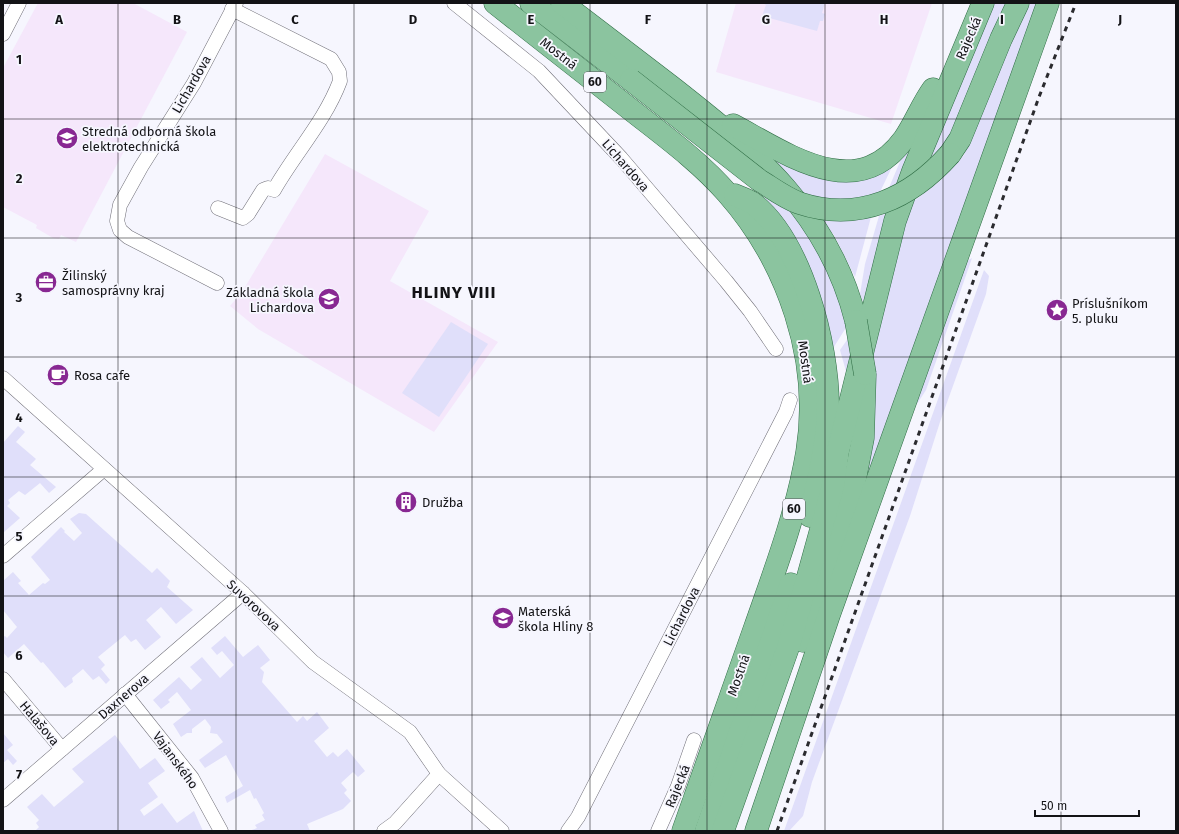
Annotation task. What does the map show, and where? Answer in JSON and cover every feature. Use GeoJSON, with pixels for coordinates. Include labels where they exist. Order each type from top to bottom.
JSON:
{"type":"FeatureCollection","features":[{"type":"Feature","properties":{"kind":"main road","name":"Mostná"},"geometry":{"type":"LineString","coordinates":[[494,3],[695,162],[726,192],[762,241],[777,267],[799,322],[804,345],[810,398],[810,424],[807,451],[793,511],[767,591],[683,831]]}},
{"type":"Feature","properties":{"kind":"main road"},"geometry":{"type":"LineString","coordinates":[[531,3],[759,180],[779,193],[799,203],[835,209],[873,206],[896,198],[927,178],[950,154],[960,139],[1001,39],[1018,3]]}},
{"type":"Feature","properties":{"kind":"main road"},"geometry":{"type":"LineString","coordinates":[[562,3],[692,103],[756,157],[796,200],[834,257],[851,300],[856,321],[865,374],[863,438],[859,461],[837,544],[737,831]]}},
{"type":"Feature","properties":{"kind":"main road","name":"Rajecká"},"geometry":{"type":"LineString","coordinates":[[838,451],[895,221],[913,171],[983,3]]}},
{"type":"Feature","properties":{"kind":"main road"},"geometry":{"type":"LineString","coordinates":[[756,831],[852,552],[1048,3]]}},
{"type":"Feature","properties":{"kind":"main road"},"geometry":{"type":"LineString","coordinates":[[692,103],[791,156],[836,172],[854,171],[869,168],[880,163],[892,152],[904,140],[932,90],[953,73]]}},
{"type":"Feature","properties":{"kind":"main road"},"geometry":{"type":"LineString","coordinates":[[726,192],[753,203],[769,219],[783,240],[801,273],[822,342],[828,404],[826,441],[804,544]]}},
{"type":"Feature","properties":{"kind":"main road"},"geometry":{"type":"LineString","coordinates":[[706,831],[804,544],[838,451]]}},
{"type":"Feature","properties":{"kind":"main road"},"geometry":{"type":"LineString","coordinates":[[722,831],[789,644],[833,486],[838,451]]}},
{"type":"Feature","properties":{"kind":"main road"},"geometry":{"type":"LineString","coordinates":[[809,679],[815,609],[852,552]]}},
{"type":"Feature","properties":{"kind":"street"},"geometry":{"type":"LineString","coordinates":[[3,34],[19,3]]}},
{"type":"Feature","properties":{"kind":"street","name":"Lichardova"},"geometry":{"type":"LineString","coordinates":[[454,3],[539,71],[621,158],[726,281],[750,311],[776,349]]}},
{"type":"Feature","properties":{"kind":"street","name":"Lichardova"},"geometry":{"type":"LineString","coordinates":[[218,208],[243,218],[248,214],[263,190],[274,190],[290,163],[306,144],[336,91],[340,81],[340,72],[331,59],[234,6],[194,82],[141,167],[120,205],[117,221],[120,230],[128,237],[218,283]]}},
{"type":"Feature","properties":{"kind":"street","name":"Suvorovova"},"geometry":{"type":"LineString","coordinates":[[3,378],[243,593],[313,662],[410,732],[439,774],[502,831]]}},
{"type":"Feature","properties":{"kind":"street","name":"Lichardova"},"geometry":{"type":"LineString","coordinates":[[568,831],[578,817],[786,412],[790,400]]}},
{"type":"Feature","properties":{"kind":"street"},"geometry":{"type":"LineString","coordinates":[[3,556],[104,469]]}},
{"type":"Feature","properties":{"kind":"street","name":"Daxnerova"},"geometry":{"type":"LineString","coordinates":[[3,800],[243,593]]}},
{"type":"Feature","properties":{"kind":"street","name":"Halašova"},"geometry":{"type":"LineString","coordinates":[[3,679],[62,749]]}},
{"type":"Feature","properties":{"kind":"street","name":"Vajanského"},"geometry":{"type":"LineString","coordinates":[[125,694],[192,778],[221,831]]}},
{"type":"Feature","properties":{"kind":"street","name":"Rajecká"},"geometry":{"type":"LineString","coordinates":[[658,831],[678,786],[694,740]]}},
{"type":"Feature","properties":{"kind":"street"},"geometry":{"type":"LineString","coordinates":[[384,831],[395,823],[439,774]]}},
{"type":"Feature","properties":{"kind":"shaded area","name":"Stredná odborná škola elektrotechnická"},"geometry":{"type":"Polygon","coordinates":[[[38,3],[133,3],[187,32],[76,242],[61,235],[59,239],[53,238],[36,228],[37,225],[3,207],[3,68],[38,3]]]}},
{"type":"Feature","properties":{"kind":"shaded area"},"geometry":{"type":"Polygon","coordinates":[[[736,3],[932,3],[891,124],[716,72],[736,3]]]}},
{"type":"Feature","properties":{"kind":"shaded area"},"geometry":{"type":"Polygon","coordinates":[[[763,3],[825,3],[822,13],[825,14],[823,21],[820,21],[817,31],[762,16],[766,5],[763,3]]]}},
{"type":"Feature","properties":{"kind":"shaded area"},"geometry":{"type":"Polygon","coordinates":[[[992,3],[1011,3],[947,142],[923,169],[992,3]]]}},
{"type":"Feature","properties":{"kind":"shaded area"},"geometry":{"type":"Polygon","coordinates":[[[1026,3],[1038,3],[864,486],[873,440],[876,376],[873,350],[910,204],[941,180],[964,155],[1026,3]]]}},
{"type":"Feature","properties":{"kind":"shaded area"},"geometry":{"type":"Polygon","coordinates":[[[917,135],[897,186],[888,190],[902,157],[917,135]]]}},
{"type":"Feature","properties":{"kind":"shaded area"},"geometry":{"type":"Polygon","coordinates":[[[758,149],[872,177],[884,172],[892,165],[892,167],[879,194],[840,200],[821,199],[811,197],[798,190],[758,149]]]}},
{"type":"Feature","properties":{"kind":"shaded area","name":"Základná škola Lichardova"},"geometry":{"type":"Polygon","coordinates":[[[325,154],[429,211],[390,281],[498,342],[434,432],[258,329],[230,306],[242,292],[325,154]]]}},
{"type":"Feature","properties":{"kind":"shaded area"},"geometry":{"type":"Polygon","coordinates":[[[754,192],[794,213],[809,235],[833,282],[847,326],[832,350],[754,192]]]}},
{"type":"Feature","properties":{"kind":"shaded area"},"geometry":{"type":"Polygon","coordinates":[[[888,213],[864,304],[860,294],[865,264],[879,216],[888,213]]]}},
{"type":"Feature","properties":{"kind":"shaded area"},"geometry":{"type":"Polygon","coordinates":[[[871,217],[855,277],[834,235],[821,220],[838,221],[871,217]]]}},
{"type":"Feature","properties":{"kind":"shaded area"},"geometry":{"type":"Polygon","coordinates":[[[972,258],[926,390],[917,404],[914,404],[965,262],[972,258]]]}},
{"type":"Feature","properties":{"kind":"shaded area"},"geometry":{"type":"Polygon","coordinates":[[[984,270],[989,276],[986,294],[940,422],[910,516],[812,782],[803,816],[789,831],[784,831],[984,270]]]}},
{"type":"Feature","properties":{"kind":"shaded area"},"geometry":{"type":"Polygon","coordinates":[[[451,322],[488,344],[439,417],[402,393],[451,322]]]}},
{"type":"Feature","properties":{"kind":"shaded area"},"geometry":{"type":"Polygon","coordinates":[[[849,337],[853,355],[847,375],[840,350],[849,337]]]}},
{"type":"Feature","properties":{"kind":"shaded area"},"geometry":{"type":"Polygon","coordinates":[[[18,426],[25,432],[16,442],[36,459],[30,465],[56,487],[49,493],[40,483],[25,495],[19,491],[8,500],[10,503],[7,506],[20,518],[4,532],[3,443],[18,426]]]}},
{"type":"Feature","properties":{"kind":"shaded area"},"geometry":{"type":"Polygon","coordinates":[[[79,513],[86,514],[152,573],[157,568],[170,581],[167,587],[193,610],[176,624],[161,607],[146,620],[161,637],[145,650],[136,639],[131,642],[125,635],[98,657],[105,665],[101,669],[110,680],[106,684],[99,676],[93,680],[83,669],[72,678],[73,682],[65,688],[43,662],[41,663],[24,644],[8,658],[3,652],[3,637],[5,636],[7,638],[17,627],[3,610],[3,581],[13,572],[21,581],[18,583],[29,595],[43,583],[45,584],[50,580],[31,557],[61,527],[65,531],[64,532],[74,541],[82,533],[70,519],[79,513]]]}},
{"type":"Feature","properties":{"kind":"shaded area"},"geometry":{"type":"Polygon","coordinates":[[[225,636],[243,657],[258,645],[270,660],[260,668],[264,672],[262,682],[297,722],[303,716],[307,721],[317,712],[329,728],[314,741],[327,757],[333,752],[338,757],[347,749],[365,771],[358,777],[353,772],[341,783],[347,790],[344,793],[351,801],[343,809],[307,824],[310,831],[249,831],[257,828],[255,825],[265,820],[262,815],[264,813],[256,798],[254,799],[250,790],[227,803],[225,797],[243,786],[226,755],[205,768],[199,760],[223,742],[217,734],[210,733],[211,727],[205,719],[192,729],[192,733],[187,733],[181,737],[173,724],[191,710],[177,692],[168,700],[170,702],[161,709],[153,700],[179,677],[191,690],[202,680],[190,667],[202,657],[220,678],[234,665],[222,651],[217,655],[211,648],[225,636]]]}},
{"type":"Feature","properties":{"kind":"shaded area"},"geometry":{"type":"Polygon","coordinates":[[[3,733],[13,745],[7,750],[17,761],[13,765],[8,759],[3,763],[3,733]]]}},
{"type":"Feature","properties":{"kind":"shaded area"},"geometry":{"type":"Polygon","coordinates":[[[115,735],[140,769],[155,758],[165,771],[148,783],[158,797],[140,810],[144,816],[162,803],[177,823],[194,811],[203,831],[35,831],[39,827],[36,823],[39,820],[27,807],[42,794],[54,807],[84,782],[72,769],[115,735]]]}},
{"type":"Feature","properties":{"kind":"railway"},"geometry":{"type":"LineString","coordinates":[[777,831],[1039,97],[1076,3]]}},
{"type":"Feature","properties":{"kind":"place","name":"Stredná odborná škola elektrotechnická"},"geometry":{"type":"Point","coordinates":[67,138]}},
{"type":"Feature","properties":{"kind":"place","name":"Žilinský samosprávny kraj"},"geometry":{"type":"Point","coordinates":[46,282]}},
{"type":"Feature","properties":{"kind":"place","name":"Základná škola Lichardova"},"geometry":{"type":"Point","coordinates":[329,299]}},
{"type":"Feature","properties":{"kind":"place","name":"Príslušníkom 5. pluku"},"geometry":{"type":"Point","coordinates":[1057,310]}},
{"type":"Feature","properties":{"kind":"place","name":"Rosa cafe"},"geometry":{"type":"Point","coordinates":[58,375]}},
{"type":"Feature","properties":{"kind":"place","name":"Družba"},"geometry":{"type":"Point","coordinates":[406,502]}},
{"type":"Feature","properties":{"kind":"place","name":"Materská škola Hliny 8"},"geometry":{"type":"Point","coordinates":[503,618]}},
{"type":"Feature","properties":{"kind":"district","name":"HLINY VIII"},"geometry":{"type":"Point","coordinates":[454,292]}}]}
